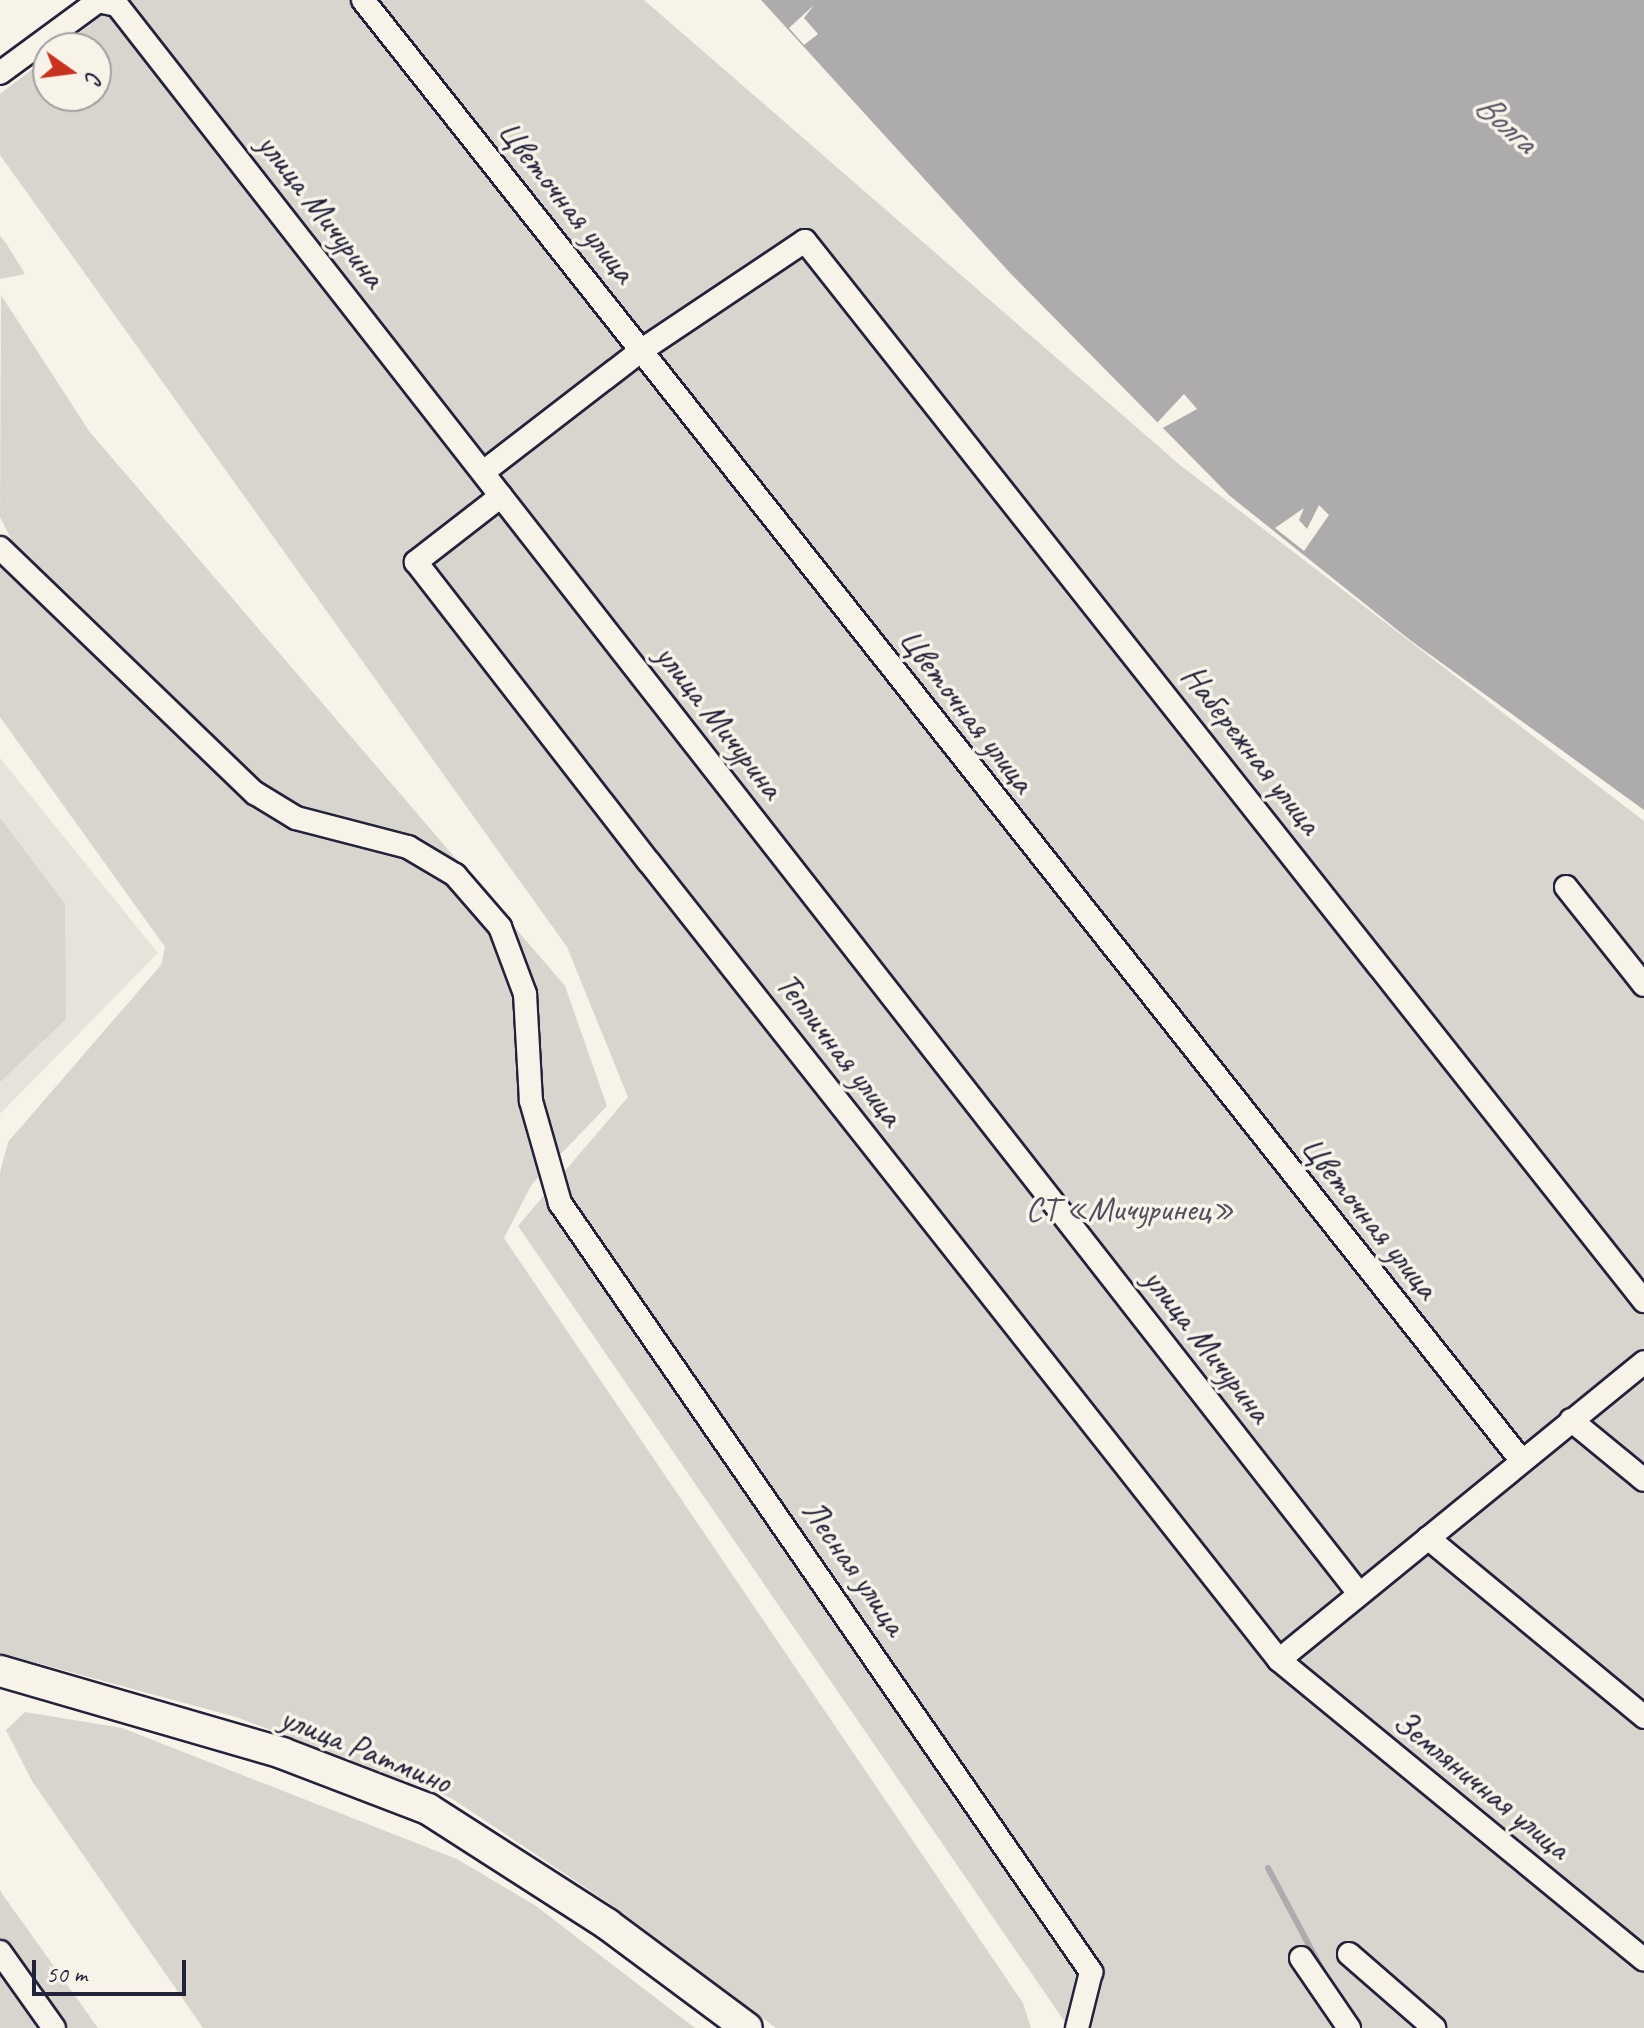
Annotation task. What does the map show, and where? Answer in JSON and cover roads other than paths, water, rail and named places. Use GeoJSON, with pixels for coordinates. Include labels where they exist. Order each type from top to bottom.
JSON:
{"type":"FeatureCollection","features":[{"type":"Feature","properties":{"kind":"street","name":"Цветочная улица"},"geometry":{"type":"LineString","coordinates":[[363,0],[1521,1460]]}},
{"type":"Feature","properties":{"kind":"street","name":"улица Мичурина"},"geometry":{"type":"LineString","coordinates":[[0,73],[98,1],[117,5],[486,470],[501,496],[1357,1591]]}},
{"type":"Feature","properties":{"kind":"street","name":"Набережная улица"},"geometry":{"type":"LineString","coordinates":[[642,350],[805,241],[1644,1301]]}},
{"type":"Feature","properties":{"kind":"street"},"geometry":{"type":"LineString","coordinates":[[486,470],[642,350]]}},
{"type":"Feature","properties":{"kind":"street","name":"Тепличная улица"},"geometry":{"type":"LineString","coordinates":[[501,496],[416,562],[1279,1660]]}},
{"type":"Feature","properties":{"kind":"street","name":"Лесная улица"},"geometry":{"type":"LineString","coordinates":[[0,548],[255,793],[296,818],[408,847],[455,875],[491,917],[525,994],[531,1101],[560,1203],[1091,1972],[1077,2028]]}},
{"type":"Feature","properties":{"kind":"street"},"geometry":{"type":"LineString","coordinates":[[1566,887],[1644,985]]}},
{"type":"Feature","properties":{"kind":"street"},"geometry":{"type":"LineString","coordinates":[[1279,1660],[1357,1591],[1428,1538],[1644,1362]]}},
{"type":"Feature","properties":{"kind":"street"},"geometry":{"type":"LineString","coordinates":[[1571,1420],[1644,1480]]}},
{"type":"Feature","properties":{"kind":"street"},"geometry":{"type":"LineString","coordinates":[[1428,1538],[1644,1717]]}},
{"type":"Feature","properties":{"kind":"street","name":"Земляничная улица"},"geometry":{"type":"LineString","coordinates":[[1279,1660],[1644,1960]]}},
{"type":"Feature","properties":{"kind":"street","name":"улица Ратмино"},"geometry":{"type":"LineString","coordinates":[[0,1671],[282,1753],[428,1809],[607,1924],[747,2028]]}},
{"type":"Feature","properties":{"kind":"street"},"geometry":{"type":"LineString","coordinates":[[0,1952],[54,2028]]}},
{"type":"Feature","properties":{"kind":"street"},"geometry":{"type":"LineString","coordinates":[[1349,1954],[1434,2028]]}},
{"type":"Feature","properties":{"kind":"street"},"geometry":{"type":"LineString","coordinates":[[1301,1958],[1349,2028]]}},
{"type":"Feature","properties":{"kind":"water","name":"Волга"},"geometry":{"type":"Polygon","coordinates":[[[761,0],[1644,0],[1644,810],[1410,640],[1230,496],[1011,274],[761,0]]]}},
{"type":"Feature","properties":{"kind":"waterway"},"geometry":{"type":"LineString","coordinates":[[1268,1868],[1326,1977]]}},
{"type":"Feature","properties":{"kind":"park label","name":"СТ «Мичуринец»"},"geometry":{"type":"Point","coordinates":[1130,1209]}}]}
